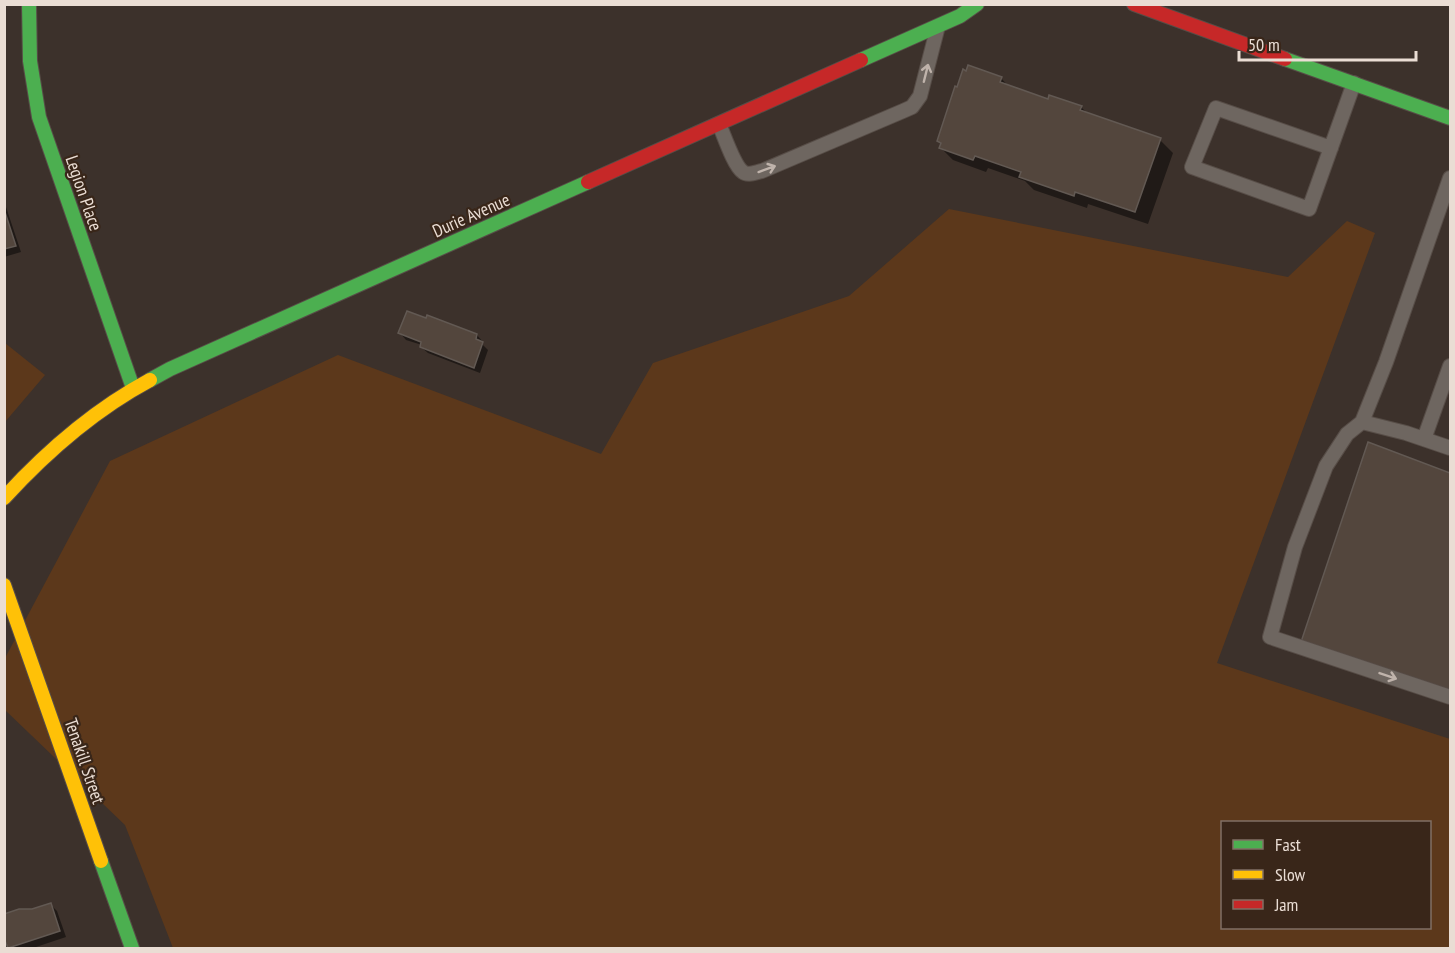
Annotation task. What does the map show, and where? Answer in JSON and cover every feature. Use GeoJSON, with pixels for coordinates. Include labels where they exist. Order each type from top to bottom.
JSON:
{"type":"FeatureCollection","features":[{"type":"Feature","properties":{"kind":"street","name":"Legion Place"},"geometry":{"type":"LineString","coordinates":[[29,4],[27,31],[30,75],[39,117],[134,387]]}},
{"type":"Feature","properties":{"kind":"street","name":"Durie Avenue"},"geometry":{"type":"LineString","coordinates":[[4,498],[36,462],[72,429],[134,387],[202,354],[938,26],[960,16],[977,4]]}},
{"type":"Feature","properties":{"kind":"street"},"geometry":{"type":"LineString","coordinates":[[1134,4],[1450,118]]}},
{"type":"Feature","properties":{"kind":"street","name":"Tenakill Street"},"geometry":{"type":"LineString","coordinates":[[4,585],[132,948]]}},
{"type":"Feature","properties":{"kind":"lane"},"geometry":{"type":"LineString","coordinates":[[719,124],[739,166],[744,172],[750,174],[903,111],[912,106],[920,96],[938,26]]}},
{"type":"Feature","properties":{"kind":"lane"},"geometry":{"type":"LineString","coordinates":[[1331,148],[1216,108],[1192,167],[1310,209],[1354,83]]}},
{"type":"Feature","properties":{"kind":"lane"},"geometry":{"type":"LineString","coordinates":[[1450,178],[1444,217],[1362,422],[1347,434],[1326,466],[1295,547],[1270,637],[1450,698]]}},
{"type":"Feature","properties":{"kind":"lane"},"geometry":{"type":"LineString","coordinates":[[1424,439],[1450,366]]}},
{"type":"Feature","properties":{"kind":"lane"},"geometry":{"type":"LineString","coordinates":[[1362,422],[1450,448]]}},
{"type":"Feature","properties":{"kind":"shaded area"},"geometry":{"type":"Polygon","coordinates":[[[949,209],[1288,277],[1347,221],[1375,233],[1217,663],[1450,739],[1450,948],[173,948],[125,825],[5,710],[4,660],[110,461],[338,355],[601,454],[653,363],[849,296],[949,209]]]}},
{"type":"Feature","properties":{"kind":"shaded area"},"geometry":{"type":"Polygon","coordinates":[[[5,343],[45,375],[5,422],[5,343]]]}},
{"type":"Feature","properties":{"kind":"building"},"geometry":{"type":"Polygon","coordinates":[[[968,65],[1002,77],[1000,82],[1048,99],[1049,95],[1082,106],[1080,110],[1161,138],[1135,212],[1075,192],[1074,196],[1019,177],[1021,172],[975,156],[973,160],[939,148],[941,143],[937,141],[955,86],[957,87],[963,69],[966,71],[968,65]]]}},
{"type":"Feature","properties":{"kind":"building"},"geometry":{"type":"Polygon","coordinates":[[[4,209],[16,246],[4,249],[4,209]]]}},
{"type":"Feature","properties":{"kind":"building"},"geometry":{"type":"Polygon","coordinates":[[[407,311],[426,318],[427,315],[477,334],[476,339],[483,342],[474,368],[420,347],[421,342],[398,333],[407,311]]]}},
{"type":"Feature","properties":{"kind":"building"},"geometry":{"type":"Polygon","coordinates":[[[1368,442],[1450,473],[1450,694],[1300,645],[1368,442]]]}},
{"type":"Feature","properties":{"kind":"building"},"geometry":{"type":"Polygon","coordinates":[[[51,903],[60,931],[8,948],[4,938],[4,914],[51,903]]]}},
{"type":"Feature","properties":{"kind":"traffic: fast"},"geometry":{"type":"LineString","coordinates":[[29,4],[30,61],[39,117],[133,388]]}},
{"type":"Feature","properties":{"kind":"traffic: fast"},"geometry":{"type":"LineString","coordinates":[[861,60],[960,16],[977,4]]}},
{"type":"Feature","properties":{"kind":"traffic: fast"},"geometry":{"type":"LineString","coordinates":[[1285,59],[1450,118]]}},
{"type":"Feature","properties":{"kind":"traffic: fast"},"geometry":{"type":"LineString","coordinates":[[150,380],[588,182]]}},
{"type":"Feature","properties":{"kind":"traffic: fast"},"geometry":{"type":"LineString","coordinates":[[101,861],[132,948]]}},
{"type":"Feature","properties":{"kind":"traffic: slow"},"geometry":{"type":"LineString","coordinates":[[4,498],[72,433],[110,404],[150,380]]}},
{"type":"Feature","properties":{"kind":"traffic: slow"},"geometry":{"type":"LineString","coordinates":[[4,585],[101,861]]}},
{"type":"Feature","properties":{"kind":"traffic: jam"},"geometry":{"type":"LineString","coordinates":[[1134,4],[1285,59]]}},
{"type":"Feature","properties":{"kind":"traffic: jam"},"geometry":{"type":"LineString","coordinates":[[588,182],[861,60]]}}]}
